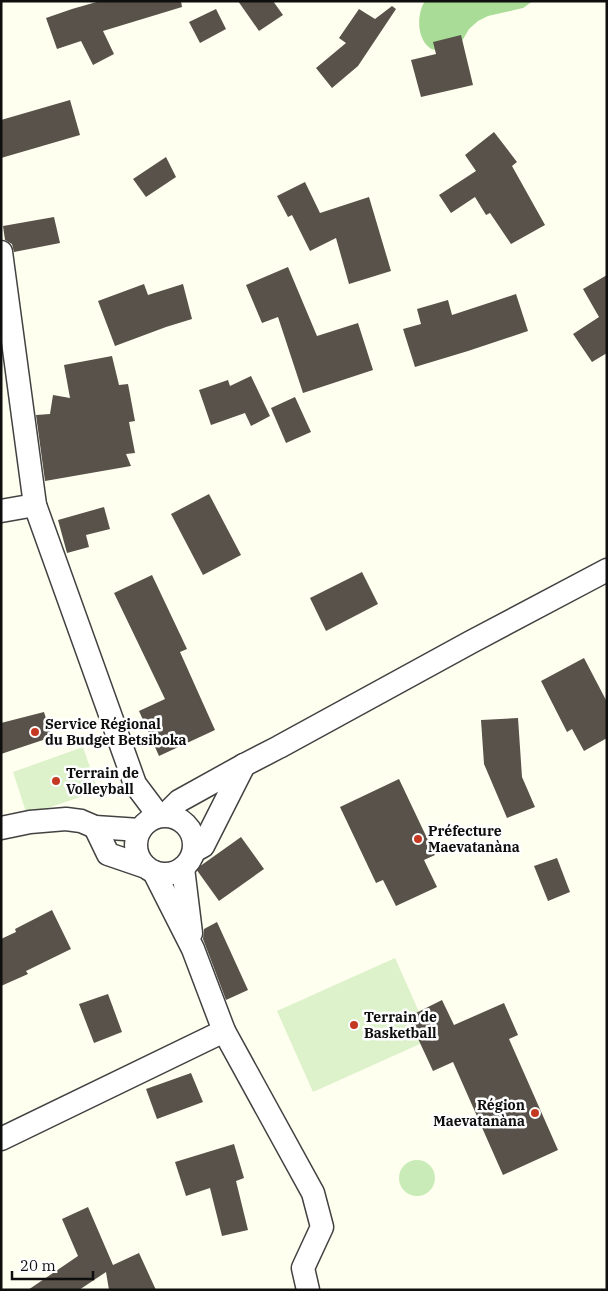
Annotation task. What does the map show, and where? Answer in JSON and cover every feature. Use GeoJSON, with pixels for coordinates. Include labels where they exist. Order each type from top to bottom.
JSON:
{"type":"FeatureCollection","features":[{"type":"Feature","properties":{"kind":"street"},"geometry":{"type":"LineString","coordinates":[[1,252],[8,355],[35,505],[135,784],[162,816],[176,818],[184,822],[191,830],[194,840],[188,859],[193,949]]}},
{"type":"Feature","properties":{"kind":"street"},"geometry":{"type":"LineString","coordinates":[[1,512],[35,505]]}},
{"type":"Feature","properties":{"kind":"street"},"geometry":{"type":"LineString","coordinates":[[308,1290],[303,1268],[322,1228],[313,1193],[224,1030],[193,949],[150,870],[139,859],[136,850],[136,839],[140,830],[162,816],[179,801],[607,570]]}},
{"type":"Feature","properties":{"kind":"street"},"geometry":{"type":"LineString","coordinates":[[95,827],[108,854],[150,870],[164,874],[174,873],[203,846],[244,765]]}},
{"type":"Feature","properties":{"kind":"street"},"geometry":{"type":"LineString","coordinates":[[1,828],[30,822],[66,819],[81,820],[95,827],[140,830]]}},
{"type":"Feature","properties":{"kind":"street"},"geometry":{"type":"LineString","coordinates":[[1,1139],[224,1030]]}},
{"type":"Feature","properties":{"kind":"green space"},"geometry":{"type":"Polygon","coordinates":[[[425,1],[533,1],[523,8],[488,16],[478,21],[469,29],[462,41],[442,51],[431,49],[422,38],[419,19],[425,1]]]}},
{"type":"Feature","properties":{"kind":"green space","name":"Terrain de Volleyball"},"geometry":{"type":"Polygon","coordinates":[[[83,747],[98,791],[27,815],[13,772],[83,747]]]}},
{"type":"Feature","properties":{"kind":"green space","name":"Terrain de Basketball"},"geometry":{"type":"Polygon","coordinates":[[[395,958],[431,1039],[313,1092],[277,1011],[395,958]]]}},
{"type":"Feature","properties":{"kind":"green space"},"geometry":{"type":"Polygon","coordinates":[[[417,1160],[424,1161],[430,1165],[434,1171],[434,1185],[430,1191],[424,1195],[417,1196],[410,1195],[404,1191],[400,1185],[399,1178],[400,1171],[404,1165],[410,1161],[417,1160]]]}},
{"type":"Feature","properties":{"kind":"building"},"geometry":{"type":"Polygon","coordinates":[[[100,1],[181,1],[182,7],[103,31],[114,54],[93,65],[81,41],[57,49],[46,18],[100,1]]]}},
{"type":"Feature","properties":{"kind":"building"},"geometry":{"type":"Polygon","coordinates":[[[238,1],[273,1],[283,15],[259,31],[238,1]]]}},
{"type":"Feature","properties":{"kind":"building"},"geometry":{"type":"Polygon","coordinates":[[[392,6],[396,9],[358,66],[332,88],[316,68],[346,43],[339,38],[359,9],[375,19],[392,6]]]}},
{"type":"Feature","properties":{"kind":"building"},"geometry":{"type":"Polygon","coordinates":[[[216,9],[226,29],[200,43],[189,22],[216,9]]]}},
{"type":"Feature","properties":{"kind":"building"},"geometry":{"type":"Polygon","coordinates":[[[461,35],[473,85],[421,97],[411,60],[436,54],[433,42],[461,35]]]}},
{"type":"Feature","properties":{"kind":"building"},"geometry":{"type":"Polygon","coordinates":[[[70,100],[80,135],[1,158],[1,120],[70,100]]]}},
{"type":"Feature","properties":{"kind":"building"},"geometry":{"type":"Polygon","coordinates":[[[494,132],[517,162],[512,166],[545,225],[511,244],[490,213],[486,215],[475,197],[451,213],[439,195],[476,171],[465,155],[494,132]]]}},
{"type":"Feature","properties":{"kind":"building"},"geometry":{"type":"Polygon","coordinates":[[[166,157],[176,177],[146,197],[133,179],[166,157]]]}},
{"type":"Feature","properties":{"kind":"building"},"geometry":{"type":"Polygon","coordinates":[[[305,182],[320,213],[369,197],[391,271],[349,284],[336,238],[310,251],[292,215],[288,217],[277,196],[305,182]]]}},
{"type":"Feature","properties":{"kind":"building"},"geometry":{"type":"Polygon","coordinates":[[[54,217],[60,243],[14,252],[12,244],[5,240],[3,226],[54,217]]]}},
{"type":"Feature","properties":{"kind":"building"},"geometry":{"type":"Polygon","coordinates":[[[288,267],[317,336],[358,323],[373,370],[303,393],[278,317],[262,323],[246,285],[288,267]]]}},
{"type":"Feature","properties":{"kind":"building"},"geometry":{"type":"Polygon","coordinates":[[[607,275],[607,353],[592,362],[573,334],[599,317],[583,289],[607,275]]]}},
{"type":"Feature","properties":{"kind":"building"},"geometry":{"type":"Polygon","coordinates":[[[144,284],[148,295],[183,284],[192,319],[115,346],[98,301],[144,284]]]}},
{"type":"Feature","properties":{"kind":"building"},"geometry":{"type":"Polygon","coordinates":[[[516,294],[528,331],[415,367],[403,329],[421,324],[417,309],[448,300],[452,315],[516,294]]]}},
{"type":"Feature","properties":{"kind":"building"},"geometry":{"type":"Polygon","coordinates":[[[112,356],[119,385],[128,384],[135,421],[129,422],[135,453],[126,454],[131,466],[45,481],[36,415],[50,414],[53,395],[70,398],[64,365],[112,356]]]}},
{"type":"Feature","properties":{"kind":"building"},"geometry":{"type":"Polygon","coordinates":[[[251,376],[270,416],[251,426],[245,413],[211,425],[199,390],[228,380],[230,386],[251,376]]]}},
{"type":"Feature","properties":{"kind":"building"},"geometry":{"type":"Polygon","coordinates":[[[295,397],[311,432],[286,443],[271,408],[295,397]]]}},
{"type":"Feature","properties":{"kind":"building"},"geometry":{"type":"Polygon","coordinates":[[[209,494],[241,555],[203,575],[171,514],[209,494]]]}},
{"type":"Feature","properties":{"kind":"building"},"geometry":{"type":"Polygon","coordinates":[[[104,507],[110,529],[86,535],[89,547],[67,553],[58,520],[104,507]]]}},
{"type":"Feature","properties":{"kind":"building"},"geometry":{"type":"Polygon","coordinates":[[[362,572],[378,604],[326,631],[310,598],[362,572]]]}},
{"type":"Feature","properties":{"kind":"building"},"geometry":{"type":"Polygon","coordinates":[[[152,575],[187,649],[180,652],[215,730],[159,756],[139,711],[165,699],[114,593],[152,575]]]}},
{"type":"Feature","properties":{"kind":"building"},"geometry":{"type":"Polygon","coordinates":[[[584,658],[607,702],[607,738],[584,751],[572,729],[567,732],[541,681],[584,658]]]}},
{"type":"Feature","properties":{"kind":"building"},"geometry":{"type":"Polygon","coordinates":[[[44,712],[52,737],[1,754],[1,723],[44,712]]]}},
{"type":"Feature","properties":{"kind":"building"},"geometry":{"type":"Polygon","coordinates":[[[518,718],[522,777],[535,807],[507,818],[484,764],[481,720],[518,718]]]}},
{"type":"Feature","properties":{"kind":"building"},"geometry":{"type":"Polygon","coordinates":[[[399,779],[435,855],[424,860],[437,887],[396,906],[383,880],[376,883],[340,807],[399,779]]]}},
{"type":"Feature","properties":{"kind":"building"},"geometry":{"type":"Polygon","coordinates":[[[241,837],[264,869],[219,901],[196,869],[241,837]]]}},
{"type":"Feature","properties":{"kind":"building"},"geometry":{"type":"Polygon","coordinates":[[[557,858],[570,892],[548,901],[534,866],[557,858]]]}},
{"type":"Feature","properties":{"kind":"building"},"geometry":{"type":"Polygon","coordinates":[[[52,910],[71,949],[26,971],[28,974],[1,986],[1,939],[16,932],[15,929],[52,910]]]}},
{"type":"Feature","properties":{"kind":"building"},"geometry":{"type":"Polygon","coordinates":[[[217,922],[248,990],[226,1000],[203,939],[204,929],[217,922]]]}},
{"type":"Feature","properties":{"kind":"building"},"geometry":{"type":"Polygon","coordinates":[[[108,994],[122,1032],[94,1043],[79,1004],[108,994]]]}},
{"type":"Feature","properties":{"kind":"building"},"geometry":{"type":"Polygon","coordinates":[[[442,1000],[454,1025],[504,1003],[518,1035],[509,1039],[558,1150],[503,1175],[453,1062],[433,1071],[408,1017],[442,1000]]]}},
{"type":"Feature","properties":{"kind":"building"},"geometry":{"type":"Polygon","coordinates":[[[191,1073],[203,1102],[157,1119],[146,1089],[191,1073]]]}},
{"type":"Feature","properties":{"kind":"building"},"geometry":{"type":"Polygon","coordinates":[[[234,1144],[244,1178],[236,1181],[248,1230],[222,1236],[210,1188],[186,1196],[175,1162],[234,1144]]]}},
{"type":"Feature","properties":{"kind":"building"},"geometry":{"type":"Polygon","coordinates":[[[88,1207],[113,1265],[139,1253],[156,1290],[109,1290],[106,1272],[79,1290],[28,1290],[78,1256],[62,1219],[88,1207]]]}},
{"type":"Feature","properties":{"kind":"place","name":"Service Régional du Budget Betsiboka"},"geometry":{"type":"Point","coordinates":[35,732]}},
{"type":"Feature","properties":{"kind":"place","name":"Terrain de Volleyball"},"geometry":{"type":"Point","coordinates":[56,781]}},
{"type":"Feature","properties":{"kind":"place","name":"Préfecture Maevatanàna"},"geometry":{"type":"Point","coordinates":[418,839]}},
{"type":"Feature","properties":{"kind":"place","name":"Terrain de Basketball"},"geometry":{"type":"Point","coordinates":[354,1025]}},
{"type":"Feature","properties":{"kind":"place","name":"Région Maevatanàna"},"geometry":{"type":"Point","coordinates":[535,1113]}}]}
